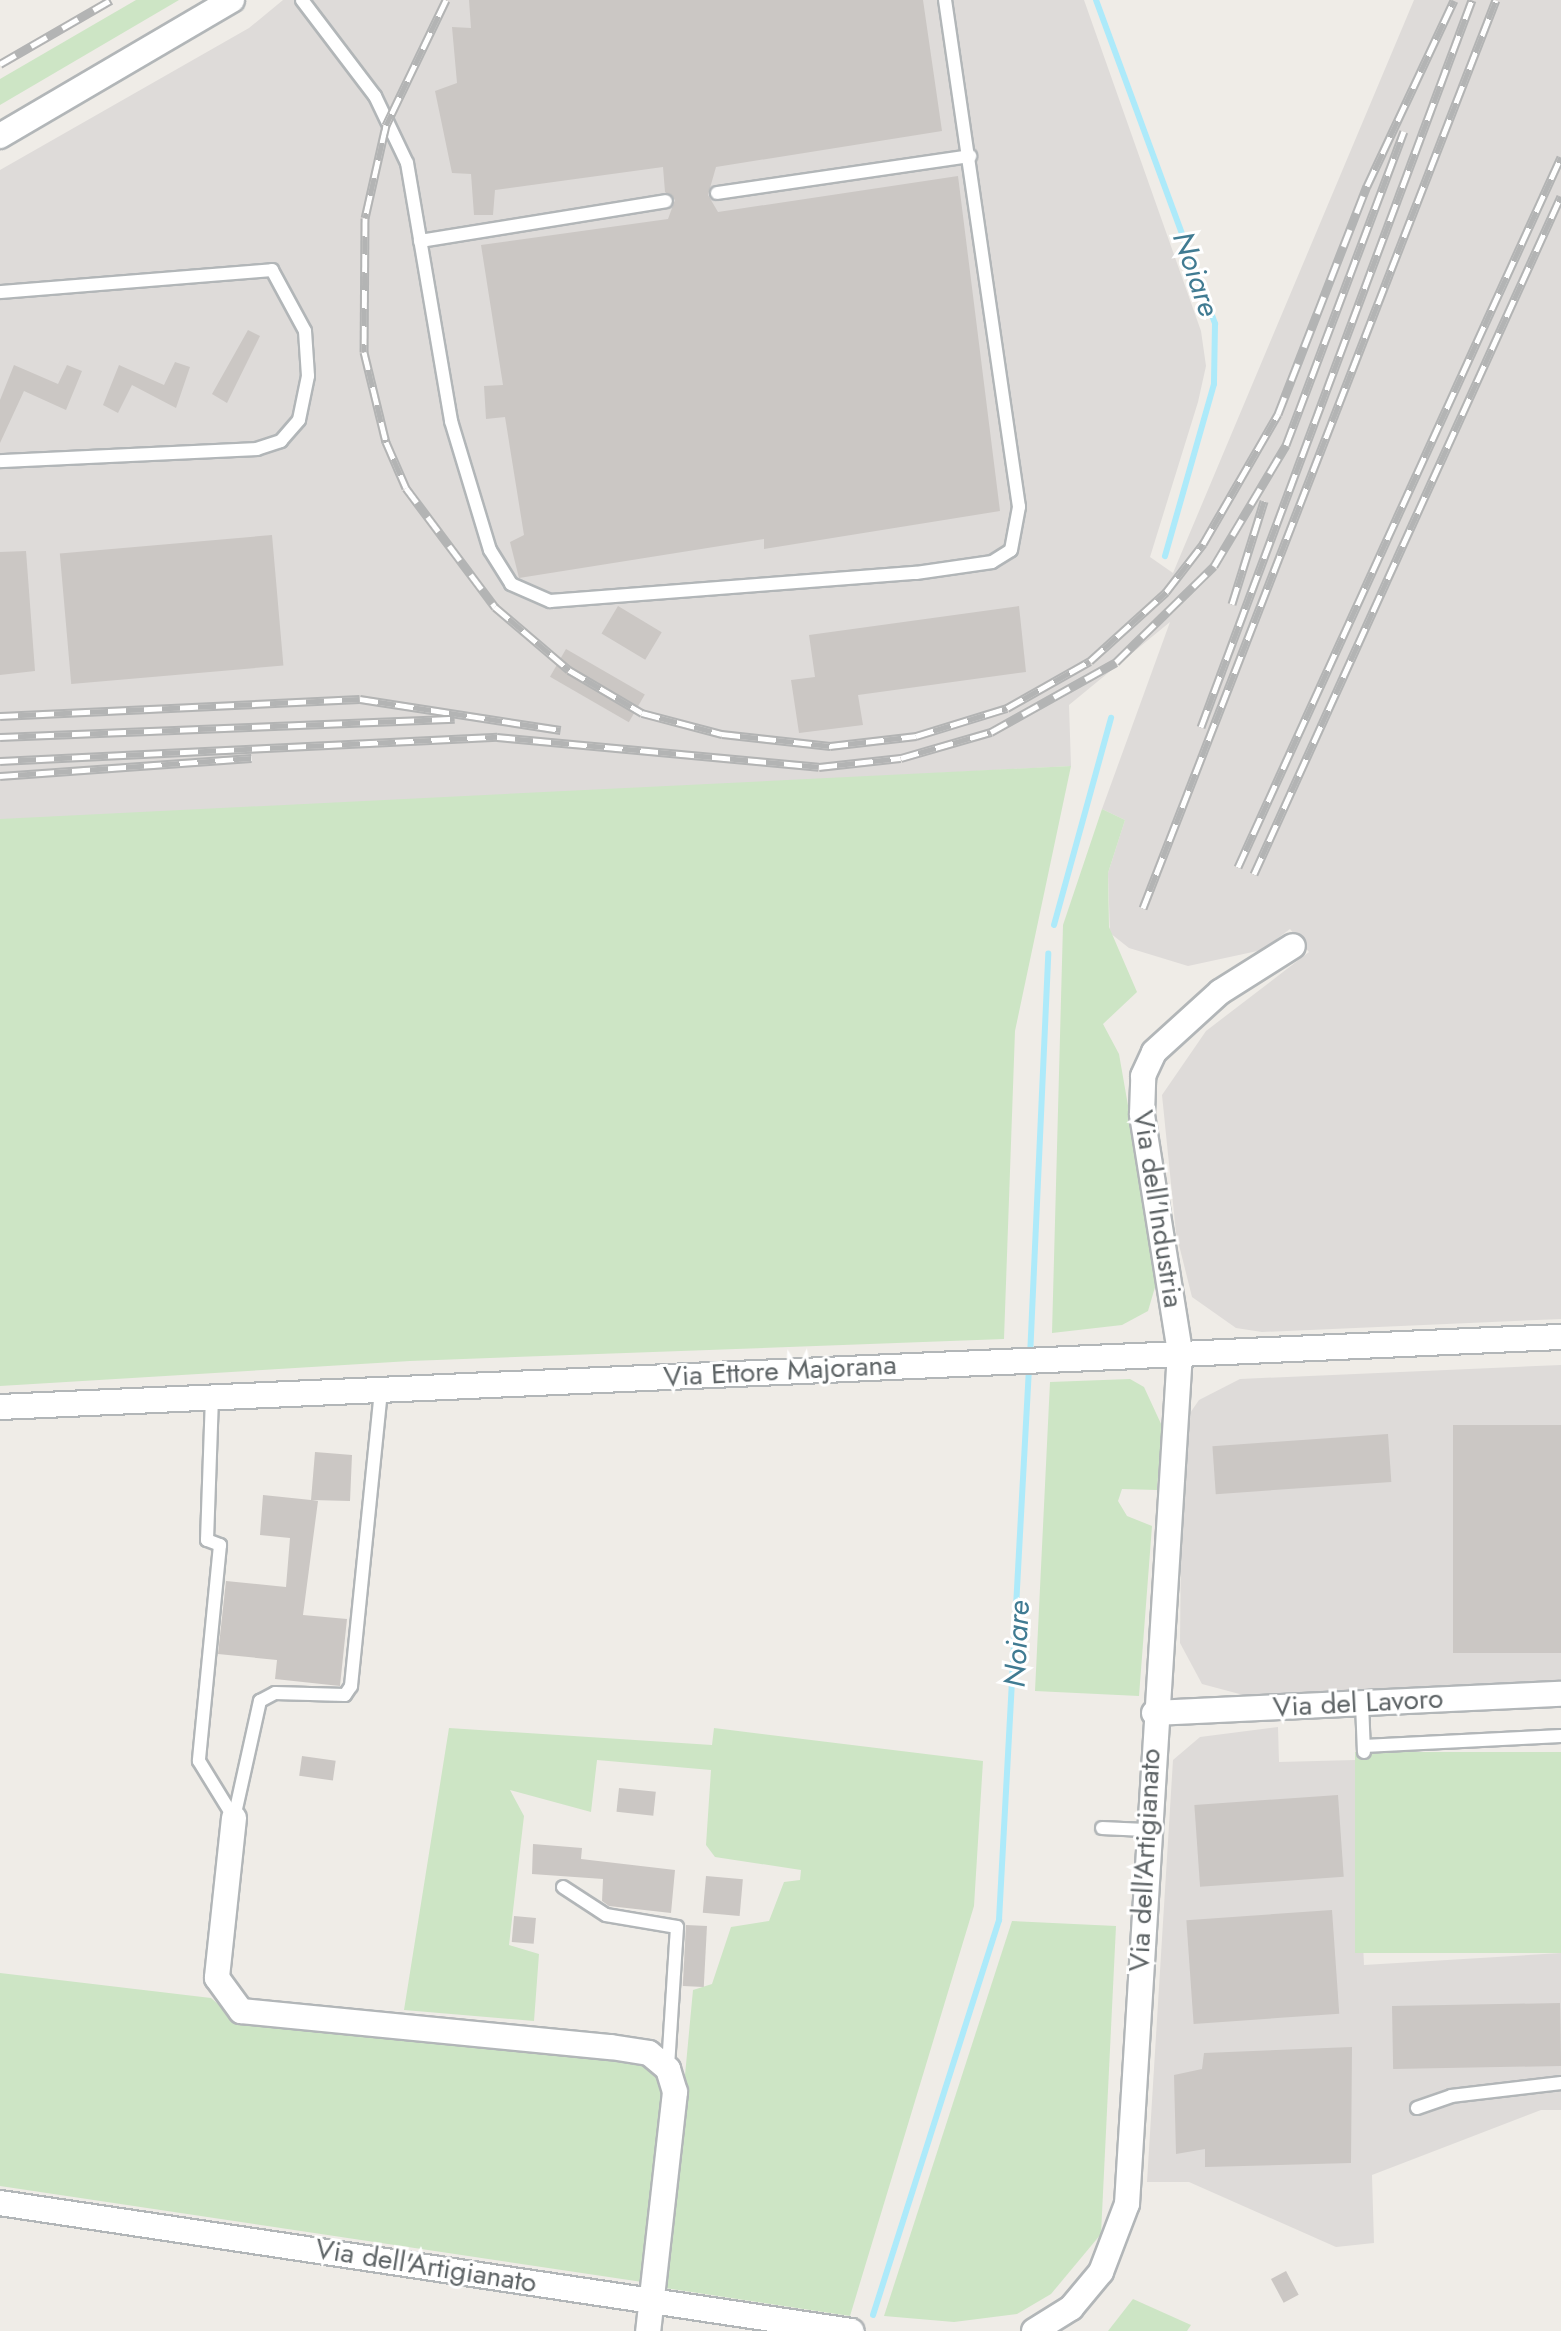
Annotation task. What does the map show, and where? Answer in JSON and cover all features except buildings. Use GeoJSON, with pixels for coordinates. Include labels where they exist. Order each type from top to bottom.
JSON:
{"type":"FeatureCollection","features":[{"type":"Feature","properties":{"kind":"street"},"geometry":{"type":"LineString","coordinates":[[0,136],[232,0]]}},
{"type":"Feature","properties":{"kind":"street","name":"Via dell'Industria"},"geometry":{"type":"LineString","coordinates":[[1180,1352],[1142,1114],[1143,1076],[1154,1052],[1220,992],[1293,946]]}},
{"type":"Feature","properties":{"kind":"street","name":"Via Ettore Majorana"},"geometry":{"type":"LineString","coordinates":[[0,1407],[1561,1337]]}},
{"type":"Feature","properties":{"kind":"street","name":"Via dell'Artigianato"},"geometry":{"type":"LineString","coordinates":[[1034,2331],[1071,2308],[1101,2272],[1123,2228],[1145,1830],[1180,1352]]}},
{"type":"Feature","properties":{"kind":"street","name":"Via del Lavoro"},"geometry":{"type":"LineString","coordinates":[[1154,1713],[1561,1694]]}},
{"type":"Feature","properties":{"kind":"street"},"geometry":{"type":"LineString","coordinates":[[234,1818],[217,1978],[241,2011],[611,2047],[649,2053],[668,2069],[675,2092],[648,2331]]}},
{"type":"Feature","properties":{"kind":"street","name":"Via dell'Artigianato"},"geometry":{"type":"LineString","coordinates":[[0,2203],[851,2331]]}},
{"type":"Feature","properties":{"kind":"lane"},"geometry":{"type":"LineString","coordinates":[[302,0],[388,121],[407,163],[451,421],[490,550],[511,584],[550,601],[992,562],[1011,550],[1019,507],[945,0]]}},
{"type":"Feature","properties":{"kind":"lane"},"geometry":{"type":"LineString","coordinates":[[717,193],[970,156]]}},
{"type":"Feature","properties":{"kind":"lane"},"geometry":{"type":"LineString","coordinates":[[420,241],[666,201]]}},
{"type":"Feature","properties":{"kind":"lane"},"geometry":{"type":"LineString","coordinates":[[0,292],[272,270],[305,331],[308,376],[299,420],[281,441],[257,449],[0,461]]}},
{"type":"Feature","properties":{"kind":"lane"},"geometry":{"type":"LineString","coordinates":[[234,1818],[260,1701],[275,1693],[345,1695],[351,1686],[381,1391]]}},
{"type":"Feature","properties":{"kind":"lane"},"geometry":{"type":"LineString","coordinates":[[212,1397],[207,1540],[220,1545],[199,1761],[234,1818]]}},
{"type":"Feature","properties":{"kind":"lane"},"geometry":{"type":"LineString","coordinates":[[1362,1703],[1364,1750],[1561,1736]]}},
{"type":"Feature","properties":{"kind":"lane"},"geometry":{"type":"LineString","coordinates":[[1102,1828],[1145,1830]]}},
{"type":"Feature","properties":{"kind":"lane"},"geometry":{"type":"LineString","coordinates":[[563,1887],[606,1915],[677,1927],[668,2069]]}},
{"type":"Feature","properties":{"kind":"lane"},"geometry":{"type":"LineString","coordinates":[[1417,2108],[1451,2096],[1561,2083]]}},
{"type":"Feature","properties":{"kind":"shaded area"},"geometry":{"type":"Polygon","coordinates":[[[283,0],[1084,0],[1201,331],[1206,366],[1198,402],[1150,557],[1173,573],[1414,0],[1561,0],[1561,1319],[1262,1332],[1236,1328],[1192,1297],[1176,1233],[1162,1095],[1206,1031],[1309,952],[1290,929],[1262,950],[1188,966],[1129,948],[1110,933],[1108,873],[1125,820],[1102,809],[1170,622],[1069,705],[1071,766],[0,823],[0,170],[249,28],[283,0]]]}},
{"type":"Feature","properties":{"kind":"shaded area"},"geometry":{"type":"Polygon","coordinates":[[[1561,1365],[1561,1680],[1247,1696],[1202,1684],[1180,1643],[1182,1454],[1188,1416],[1199,1400],[1240,1379],[1561,1365]]]}},
{"type":"Feature","properties":{"kind":"shaded area"},"geometry":{"type":"Polygon","coordinates":[[[1278,1727],[1279,1762],[1355,1760],[1364,1965],[1561,1953],[1561,2110],[1541,2110],[1372,2175],[1374,2243],[1336,2247],[1189,2182],[1147,2182],[1173,1760],[1200,1737],[1278,1727]]]}},
{"type":"Feature","properties":{"kind":"green space"},"geometry":{"type":"Polygon","coordinates":[[[136,0],[179,0],[0,105],[0,79],[136,0]]]}},
{"type":"Feature","properties":{"kind":"green space"},"geometry":{"type":"Polygon","coordinates":[[[1071,766],[1015,1031],[1004,1339],[410,1361],[0,1386],[0,819],[1071,766]]]}},
{"type":"Feature","properties":{"kind":"green space"},"geometry":{"type":"Polygon","coordinates":[[[1102,809],[1125,820],[1108,873],[1109,927],[1137,992],[1103,1024],[1119,1054],[1158,1277],[1148,1311],[1122,1325],[1052,1333],[1063,925],[1102,809]]]}},
{"type":"Feature","properties":{"kind":"green space"},"geometry":{"type":"Polygon","coordinates":[[[1130,1379],[1144,1387],[1162,1426],[1157,1490],[1122,1489],[1118,1501],[1127,1516],[1152,1526],[1139,1696],[1035,1691],[1050,1382],[1130,1379]]]}},
{"type":"Feature","properties":{"kind":"green space"},"geometry":{"type":"Polygon","coordinates":[[[449,1728],[712,1745],[714,1728],[983,1761],[974,1906],[850,2316],[665,2288],[693,1990],[712,1984],[731,1927],[769,1921],[784,1882],[800,1880],[801,1870],[715,1857],[706,1845],[711,1770],[597,1760],[591,1812],[510,1790],[524,1816],[509,1945],[539,1954],[534,2021],[404,2010],[449,1728]]]}},
{"type":"Feature","properties":{"kind":"green space"},"geometry":{"type":"Polygon","coordinates":[[[1355,1752],[1561,1752],[1561,1953],[1355,1953],[1355,1752]]]}},
{"type":"Feature","properties":{"kind":"green space"},"geometry":{"type":"Polygon","coordinates":[[[1012,1921],[1116,1926],[1101,2234],[1051,2294],[1017,2314],[954,2322],[884,2316],[1012,1921]]]}},
{"type":"Feature","properties":{"kind":"green space"},"geometry":{"type":"Polygon","coordinates":[[[0,1973],[211,1998],[231,2015],[643,2059],[665,2089],[649,2283],[0,2186],[0,1973]]]}},
{"type":"Feature","properties":{"kind":"green space"},"geometry":{"type":"Polygon","coordinates":[[[1133,2299],[1191,2325],[1187,2331],[1108,2331],[1133,2299]]]}},
{"type":"Feature","properties":{"kind":"waterway","name":"Noiare"},"geometry":{"type":"LineString","coordinates":[[1096,0],[1215,324],[1214,384],[1165,556]]}},
{"type":"Feature","properties":{"kind":"waterway","name":"Noiare"},"geometry":{"type":"LineString","coordinates":[[1054,925],[1111,718]]}},
{"type":"Feature","properties":{"kind":"waterway","name":"Noiare"},"geometry":{"type":"LineString","coordinates":[[1030,1357],[1048,953]]}},
{"type":"Feature","properties":{"kind":"waterway"},"geometry":{"type":"LineString","coordinates":[[873,2315],[999,1920],[1029,1368]]}},
{"type":"Feature","properties":{"kind":"railway"},"geometry":{"type":"LineString","coordinates":[[0,64],[111,0]]}},
{"type":"Feature","properties":{"kind":"railway"},"geometry":{"type":"LineString","coordinates":[[446,0],[386,125],[365,218],[364,352],[386,442],[406,488],[495,607],[569,670],[642,713],[722,734],[830,746],[916,736],[1007,708],[1090,661],[1166,592],[1203,544],[1278,414],[1367,186],[1454,0]]}},
{"type":"Feature","properties":{"kind":"railway"},"geometry":{"type":"LineString","coordinates":[[1201,727],[1472,0]]}},
{"type":"Feature","properties":{"kind":"railway"},"geometry":{"type":"LineString","coordinates":[[1143,908],[1496,0]]}},
{"type":"Feature","properties":{"kind":"railway"},"geometry":{"type":"LineString","coordinates":[[0,761],[497,737],[819,767],[901,758],[991,732],[1116,662],[1214,566],[1286,445],[1404,131]]}},
{"type":"Feature","properties":{"kind":"railway"},"geometry":{"type":"LineString","coordinates":[[1238,867],[1561,157]]}},
{"type":"Feature","properties":{"kind":"railway"},"geometry":{"type":"LineString","coordinates":[[1254,874],[1561,196]]}},
{"type":"Feature","properties":{"kind":"railway"},"geometry":{"type":"LineString","coordinates":[[1232,604],[1264,501]]}},
{"type":"Feature","properties":{"kind":"railway"},"geometry":{"type":"LineString","coordinates":[[0,716],[360,699],[561,730]]}},
{"type":"Feature","properties":{"kind":"railway"},"geometry":{"type":"LineString","coordinates":[[0,737],[455,719]]}},
{"type":"Feature","properties":{"kind":"railway"},"geometry":{"type":"LineString","coordinates":[[0,776],[251,758]]}}]}
